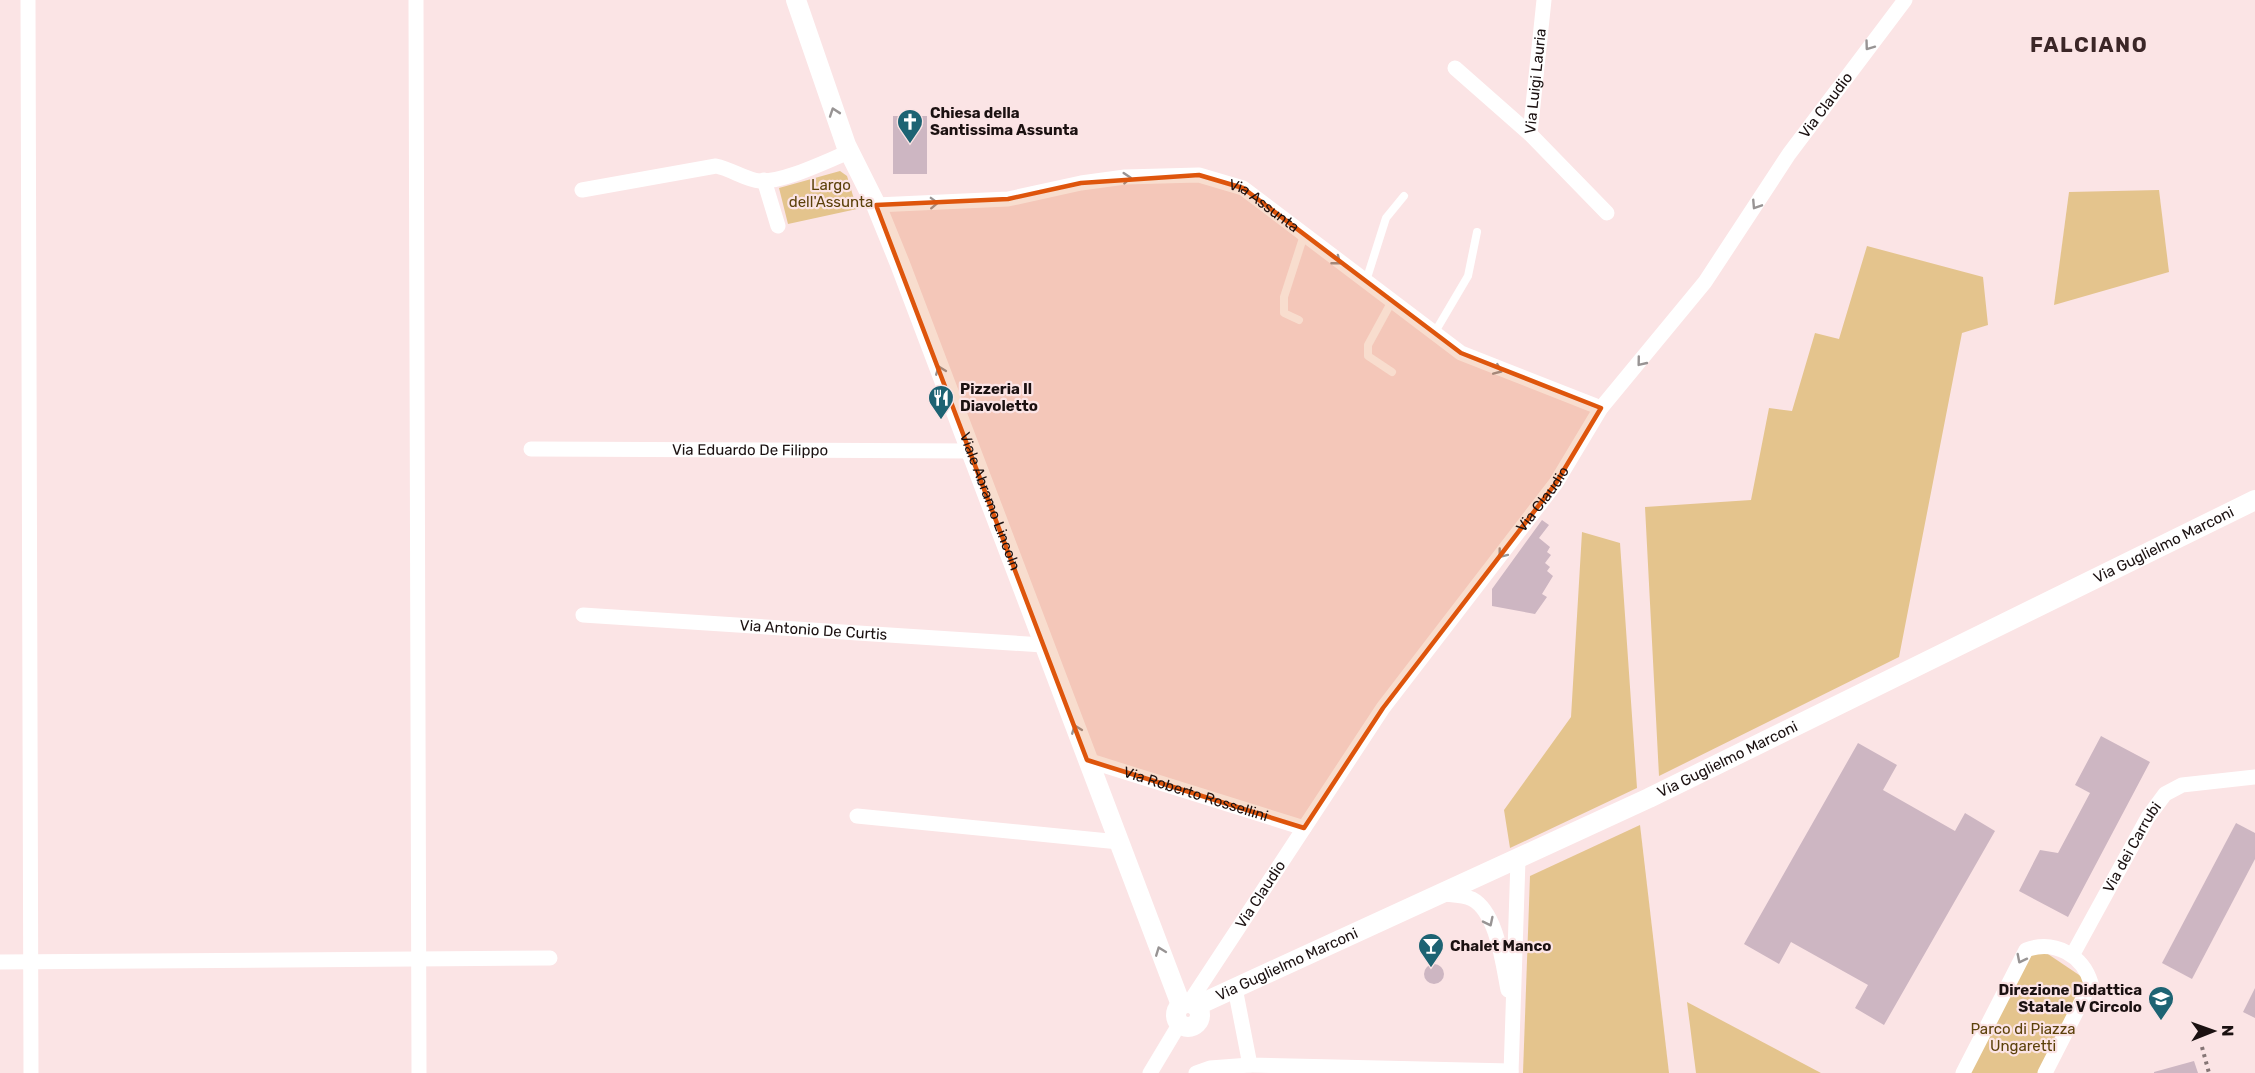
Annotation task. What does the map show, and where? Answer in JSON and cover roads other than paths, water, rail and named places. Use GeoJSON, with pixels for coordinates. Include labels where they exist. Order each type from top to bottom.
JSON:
{"type":"FeatureCollection","features":[{"type":"Feature","properties":{"kind":"street"},"geometry":{"type":"LineString","coordinates":[[28,0],[31,1073]]}},
{"type":"Feature","properties":{"kind":"street"},"geometry":{"type":"LineString","coordinates":[[416,0],[419,1073]]}},
{"type":"Feature","properties":{"kind":"street","name":"Viale Abramo Lincoln"},"geometry":{"type":"LineString","coordinates":[[796,0],[849,152],[876,205],[1043,645],[1186,1009]]}},
{"type":"Feature","properties":{"kind":"street","name":"Via Luigi Lauria"},"geometry":{"type":"LineString","coordinates":[[1530,134],[1544,0]]}},
{"type":"Feature","properties":{"kind":"street","name":"Via Claudio"},"geometry":{"type":"LineString","coordinates":[[1150,1073],[1186,1009],[1383,708],[1556,483],[1601,408],[1705,282],[1789,154],[1905,0]]}},
{"type":"Feature","properties":{"kind":"street","name":"Via Luigi Lauria"},"geometry":{"type":"LineString","coordinates":[[1455,68],[1530,134]]}},
{"type":"Feature","properties":{"kind":"street"},"geometry":{"type":"LineString","coordinates":[[1530,134],[1607,213]]}},
{"type":"Feature","properties":{"kind":"street"},"geometry":{"type":"LineString","coordinates":[[582,190],[716,166],[764,180],[773,180],[849,152]]}},
{"type":"Feature","properties":{"kind":"street","name":"Via Assunta"},"geometry":{"type":"LineString","coordinates":[[876,205],[1008,199],[1081,183],[1125,177],[1199,175],[1243,188],[1461,353],[1601,408]]}},
{"type":"Feature","properties":{"kind":"street"},"geometry":{"type":"LineString","coordinates":[[764,180],[778,226]]}},
{"type":"Feature","properties":{"kind":"street","name":"Via Eduardo De Filippo"},"geometry":{"type":"LineString","coordinates":[[531,448],[970,451]]}},
{"type":"Feature","properties":{"kind":"street","name":"Via Guglielmo Marconi"},"geometry":{"type":"LineString","coordinates":[[1186,1009],[1518,860],[2255,500]]}},
{"type":"Feature","properties":{"kind":"street","name":"Via Antonio De Curtis"},"geometry":{"type":"LineString","coordinates":[[583,615],[1043,645]]}},
{"type":"Feature","properties":{"kind":"street","name":"Via Roberto Rossellini"},"geometry":{"type":"LineString","coordinates":[[1088,760],[1304,828]]}},
{"type":"Feature","properties":{"kind":"street","name":"Via dei Carrubi"},"geometry":{"type":"LineString","coordinates":[[2073,954],[2148,817],[2165,794],[2182,785],[2255,777]]}},
{"type":"Feature","properties":{"kind":"street"},"geometry":{"type":"LineString","coordinates":[[857,816],[1119,842]]}},
{"type":"Feature","properties":{"kind":"street"},"geometry":{"type":"LineString","coordinates":[[1196,1073],[1210,1068],[1250,1065],[1511,1072],[1518,860]]}},
{"type":"Feature","properties":{"kind":"street"},"geometry":{"type":"LineString","coordinates":[[1443,894],[1472,899],[1490,918],[1500,950],[1513,1013]]}},
{"type":"Feature","properties":{"kind":"street"},"geometry":{"type":"LineString","coordinates":[[1963,1073],[2026,950],[2046,947],[2073,954],[2086,968],[2091,983],[2045,1073]]}},
{"type":"Feature","properties":{"kind":"street"},"geometry":{"type":"LineString","coordinates":[[0,962],[550,958]]}},
{"type":"Feature","properties":{"kind":"street"},"geometry":{"type":"LineString","coordinates":[[1235,988],[1250,1065]]}},
{"type":"Feature","properties":{"kind":"lane"},"geometry":{"type":"LineString","coordinates":[[1366,282],[1386,218],[1404,196]]}},
{"type":"Feature","properties":{"kind":"lane"},"geometry":{"type":"LineString","coordinates":[[1435,332],[1468,276],[1478,232]]}},
{"type":"Feature","properties":{"kind":"lane"},"geometry":{"type":"LineString","coordinates":[[1299,320],[1284,313],[1284,297],[1304,235]]}},
{"type":"Feature","properties":{"kind":"lane"},"geometry":{"type":"LineString","coordinates":[[1392,301],[1368,345],[1368,356],[1392,372]]}},
{"type":"Feature","properties":{"kind":"place","name":"Chiesa della Santissima Assunta"},"geometry":{"type":"Point","coordinates":[910,145]}},
{"type":"Feature","properties":{"kind":"place","name":"Pizzeria Il Diavoletto"},"geometry":{"type":"Point","coordinates":[941,421]}},
{"type":"Feature","properties":{"kind":"place","name":"Chalet Manco"},"geometry":{"type":"Point","coordinates":[1431,969]}},
{"type":"Feature","properties":{"kind":"place","name":"Direzione Didattica Statale V Circolo"},"geometry":{"type":"Point","coordinates":[2161,1022]}},
{"type":"Feature","properties":{"kind":"district","name":"FALCIANO"},"geometry":{"type":"Point","coordinates":[2089,44]}},
{"type":"Feature","properties":{"kind":"park label","name":"Largo dell'Assunta"},"geometry":{"type":"Point","coordinates":[831,194]}},
{"type":"Feature","properties":{"kind":"park label","name":"Parco di Piazza Ungaretti"},"geometry":{"type":"Point","coordinates":[2023,1038]}}]}
